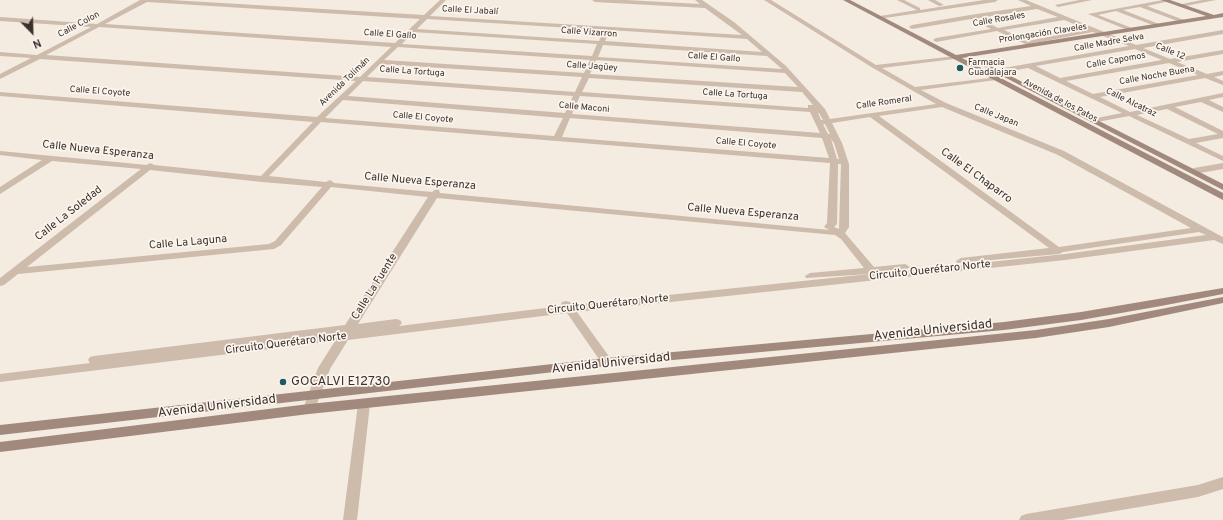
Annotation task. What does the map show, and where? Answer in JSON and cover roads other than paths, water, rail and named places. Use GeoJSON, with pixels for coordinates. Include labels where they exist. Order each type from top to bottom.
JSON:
{"type":"FeatureCollection","features":[{"type":"Feature","properties":{"kind":"main road","name":"Avenida de los Patos"},"geometry":{"type":"LineString","coordinates":[[846,0],[912,27],[966,55],[1011,86],[1223,197]]}},
{"type":"Feature","properties":{"kind":"main road","name":"Avenida de los Patos"},"geometry":{"type":"LineString","coordinates":[[858,0],[882,16],[954,57],[997,75],[1022,83],[1223,187]]}},
{"type":"Feature","properties":{"kind":"main road"},"geometry":{"type":"LineString","coordinates":[[1166,0],[1223,20]]}},
{"type":"Feature","properties":{"kind":"main road","name":"Prolongación Claveles"},"geometry":{"type":"LineString","coordinates":[[954,57],[1029,44],[1223,15]]}},
{"type":"Feature","properties":{"kind":"main road"},"geometry":{"type":"LineString","coordinates":[[1011,86],[1022,83]]}},
{"type":"Feature","properties":{"kind":"main road","name":"Avenida Universidad"},"geometry":{"type":"LineString","coordinates":[[0,430],[607,362],[1004,326],[1088,315],[1223,291]]}},
{"type":"Feature","properties":{"kind":"main road","name":"Avenida Universidad"},"geometry":{"type":"LineString","coordinates":[[0,447],[309,409],[1036,334],[1109,323],[1223,300]]}},
{"type":"Feature","properties":{"kind":"main road"},"geometry":{"type":"LineString","coordinates":[[699,354],[702,369]]}},
{"type":"Feature","properties":{"kind":"street","name":"Calle Colon"},"geometry":{"type":"LineString","coordinates":[[0,77],[138,0]]}},
{"type":"Feature","properties":{"kind":"street","name":"Calle Colon"},"geometry":{"type":"LineString","coordinates":[[0,71],[144,0]]}},
{"type":"Feature","properties":{"kind":"street","name":"Calle El Jabalí"},"geometry":{"type":"LineString","coordinates":[[144,0],[749,37]]}},
{"type":"Feature","properties":{"kind":"street","name":"Avenida Tolimán"},"geometry":{"type":"LineString","coordinates":[[267,177],[428,17],[443,0]]}},
{"type":"Feature","properties":{"kind":"street","name":"Avenida Tolimán"},"geometry":{"type":"LineString","coordinates":[[428,17],[448,0]]}},
{"type":"Feature","properties":{"kind":"street"},"geometry":{"type":"LineString","coordinates":[[595,0],[699,3],[739,36],[763,53],[783,71],[818,111],[844,162],[844,227],[843,231],[838,233]]}},
{"type":"Feature","properties":{"kind":"street"},"geometry":{"type":"LineString","coordinates":[[691,0],[708,6],[749,37],[763,53]]}},
{"type":"Feature","properties":{"kind":"street","name":"Calle Japan"},"geometry":{"type":"LineString","coordinates":[[767,0],[875,67],[943,105],[1061,154],[1220,239]]}},
{"type":"Feature","properties":{"kind":"street"},"geometry":{"type":"LineString","coordinates":[[900,0],[918,9]]}},
{"type":"Feature","properties":{"kind":"street"},"geometry":{"type":"LineString","coordinates":[[931,0],[941,5]]}},
{"type":"Feature","properties":{"kind":"street"},"geometry":{"type":"LineString","coordinates":[[882,16],[971,0]]}},
{"type":"Feature","properties":{"kind":"street"},"geometry":{"type":"LineString","coordinates":[[882,16],[995,0]]}},
{"type":"Feature","properties":{"kind":"street","name":"Calle 12"},"geometry":{"type":"LineString","coordinates":[[1021,0],[1223,83]]}},
{"type":"Feature","properties":{"kind":"street"},"geometry":{"type":"LineString","coordinates":[[1058,5],[1089,0]]}},
{"type":"Feature","properties":{"kind":"street"},"geometry":{"type":"LineString","coordinates":[[1130,29],[1091,14],[1166,0]]}},
{"type":"Feature","properties":{"kind":"street"},"geometry":{"type":"LineString","coordinates":[[1180,5],[1213,0]]}},
{"type":"Feature","properties":{"kind":"street"},"geometry":{"type":"LineString","coordinates":[[1140,6],[1182,21]]}},
{"type":"Feature","properties":{"kind":"street"},"geometry":{"type":"LineString","coordinates":[[948,7],[1029,44],[1094,30]]}},
{"type":"Feature","properties":{"kind":"street"},"geometry":{"type":"LineString","coordinates":[[912,27],[1038,7]]}},
{"type":"Feature","properties":{"kind":"street"},"geometry":{"type":"LineString","coordinates":[[1116,10],[1157,25]]}},
{"type":"Feature","properties":{"kind":"street","name":"Calle Rosales"},"geometry":{"type":"LineString","coordinates":[[936,40],[1065,18]]}},
{"type":"Feature","properties":{"kind":"street","name":"Calle El Gallo"},"geometry":{"type":"LineString","coordinates":[[0,19],[783,71]]}},
{"type":"Feature","properties":{"kind":"street"},"geometry":{"type":"LineString","coordinates":[[556,139],[608,28]]}},
{"type":"Feature","properties":{"kind":"street","name":"Calle Vizarron"},"geometry":{"type":"LineString","coordinates":[[414,31],[763,53]]}},
{"type":"Feature","properties":{"kind":"street"},"geometry":{"type":"LineString","coordinates":[[1220,32],[1223,36]]}},
{"type":"Feature","properties":{"kind":"street","name":"Calle Madre Selva"},"geometry":{"type":"LineString","coordinates":[[913,89],[997,75],[1030,66],[1220,32]]}},
{"type":"Feature","properties":{"kind":"street","name":"Calle Capomos"},"geometry":{"type":"LineString","coordinates":[[1059,80],[1223,52]]}},
{"type":"Feature","properties":{"kind":"street","name":"Calle La Tortuga"},"geometry":{"type":"LineString","coordinates":[[0,54],[818,111]]}},
{"type":"Feature","properties":{"kind":"street","name":"Prolongación Claveles"},"geometry":{"type":"LineString","coordinates":[[875,67],[954,57]]}},
{"type":"Feature","properties":{"kind":"street","name":"Calle Jagüey"},"geometry":{"type":"LineString","coordinates":[[382,62],[801,90]]}},
{"type":"Feature","properties":{"kind":"street","name":"Calle Alcatraz"},"geometry":{"type":"LineString","coordinates":[[1030,66],[1223,159]]}},
{"type":"Feature","properties":{"kind":"street","name":"Calle Noche Buena"},"geometry":{"type":"LineString","coordinates":[[1093,96],[1223,73]]}},
{"type":"Feature","properties":{"kind":"street","name":"Calle El Coyote"},"geometry":{"type":"LineString","coordinates":[[0,94],[844,162]]}},
{"type":"Feature","properties":{"kind":"street"},"geometry":{"type":"LineString","coordinates":[[1096,121],[1223,95]]}},
{"type":"Feature","properties":{"kind":"street","name":"Calle Maconi"},"geometry":{"type":"LineString","coordinates":[[345,99],[830,137]]}},
{"type":"Feature","properties":{"kind":"street"},"geometry":{"type":"LineString","coordinates":[[1201,99],[1223,110]]}},
{"type":"Feature","properties":{"kind":"street","name":"Calle Romeral"},"geometry":{"type":"LineString","coordinates":[[823,122],[943,105]]}},
{"type":"Feature","properties":{"kind":"street"},"geometry":{"type":"LineString","coordinates":[[1168,106],[1223,135]]}},
{"type":"Feature","properties":{"kind":"street","name":"Calle El Chaparro"},"geometry":{"type":"LineString","coordinates":[[872,115],[1061,253]]}},
{"type":"Feature","properties":{"kind":"street"},"geometry":{"type":"LineString","coordinates":[[1188,142],[1223,135]]}},
{"type":"Feature","properties":{"kind":"street"},"geometry":{"type":"LineString","coordinates":[[830,137],[834,161],[832,224],[829,227],[844,238],[874,273]]}},
{"type":"Feature","properties":{"kind":"street","name":"Calle Nueva Esperanza"},"geometry":{"type":"LineString","coordinates":[[0,148],[54,156],[150,166],[838,233]]}},
{"type":"Feature","properties":{"kind":"street","name":"Calle Nueva Esperanza"},"geometry":{"type":"LineString","coordinates":[[0,153],[54,156]]}},
{"type":"Feature","properties":{"kind":"street"},"geometry":{"type":"LineString","coordinates":[[0,192],[54,156]]}},
{"type":"Feature","properties":{"kind":"street","name":"Calle La Soledad"},"geometry":{"type":"LineString","coordinates":[[0,283],[150,166]]}},
{"type":"Feature","properties":{"kind":"street"},"geometry":{"type":"LineString","coordinates":[[1194,171],[1223,166]]}},
{"type":"Feature","properties":{"kind":"street","name":"Calle La Laguna"},"geometry":{"type":"LineString","coordinates":[[16,271],[270,247],[278,243],[330,183]]}},
{"type":"Feature","properties":{"kind":"street","name":"Calle La Fuente"},"geometry":{"type":"LineString","coordinates":[[309,409],[324,368],[436,193]]}},
{"type":"Feature","properties":{"kind":"street","name":"Calle Nueva Esperanza"},"geometry":{"type":"LineString","coordinates":[[628,212],[823,228],[829,227]]}},
{"type":"Feature","properties":{"kind":"street","name":"Circuito Querétaro Norte"},"geometry":{"type":"LineString","coordinates":[[1061,253],[1201,229]]}},
{"type":"Feature","properties":{"kind":"street","name":"Circuito Querétaro Norte"},"geometry":{"type":"LineString","coordinates":[[0,378],[568,306],[1061,253],[1220,239]]}},
{"type":"Feature","properties":{"kind":"street"},"geometry":{"type":"LineString","coordinates":[[568,306],[607,362]]}},
{"type":"Feature","properties":{"kind":"street","name":"Circuito Querétaro Norte"},"geometry":{"type":"LineString","coordinates":[[0,372],[346,333]]}},
{"type":"Feature","properties":{"kind":"street"},"geometry":{"type":"LineString","coordinates":[[350,520],[364,404]]}},
{"type":"Feature","properties":{"kind":"street"},"geometry":{"type":"LineString","coordinates":[[1026,520],[1198,491],[1223,484]]}},
{"type":"Feature","properties":{"kind":"place","name":"Farmacia Guadalajara"},"geometry":{"type":"Point","coordinates":[960,68]}},
{"type":"Feature","properties":{"kind":"place","name":"GOCALVI E12730"},"geometry":{"type":"Point","coordinates":[283,382]}}]}
